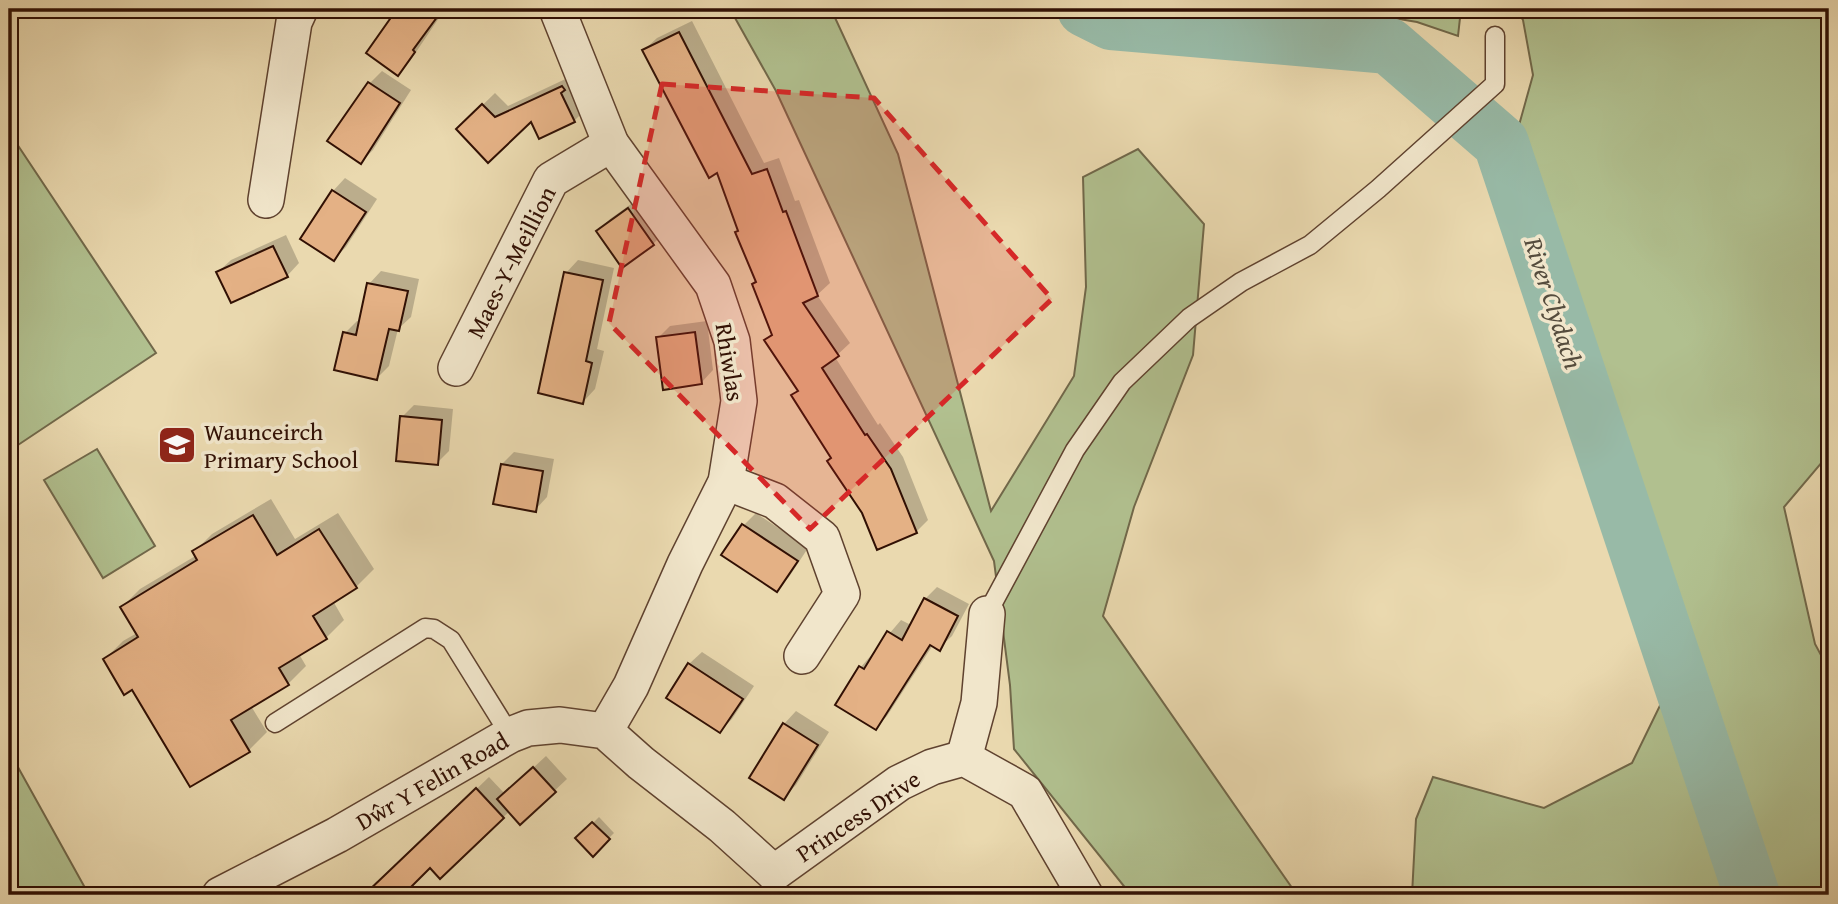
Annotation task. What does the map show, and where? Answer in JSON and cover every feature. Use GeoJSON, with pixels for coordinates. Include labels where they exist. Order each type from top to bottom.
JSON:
{"type":"FeatureCollection","features":[{"type":"Feature","properties":{"kind":"street"},"geometry":{"type":"LineString","coordinates":[[265,200],[294,22],[300,9]]}},
{"type":"Feature","properties":{"kind":"street","name":"Rhiwlas"},"geometry":{"type":"LineString","coordinates":[[557,9],[611,144],[713,285],[732,341],[739,401],[726,482],[685,564],[631,686],[605,731]]}},
{"type":"Feature","properties":{"kind":"street","name":"Maes-Y-Meillion"},"geometry":{"type":"LineString","coordinates":[[456,368],[551,180],[611,144]]}},
{"type":"Feature","properties":{"kind":"street"},"geometry":{"type":"LineString","coordinates":[[726,482],[775,501],[822,538],[842,594],[802,656]]}},
{"type":"Feature","properties":{"kind":"street"},"geometry":{"type":"LineString","coordinates":[[987,614],[979,703],[964,758],[1025,792],[1084,895]]}},
{"type":"Feature","properties":{"kind":"street","name":"Dŵr Y Felin Road"},"geometry":{"type":"LineString","coordinates":[[220,895],[337,835],[510,735],[528,729],[560,725],[605,731]]}},
{"type":"Feature","properties":{"kind":"street"},"geometry":{"type":"LineString","coordinates":[[605,731],[722,827],[776,884]]}},
{"type":"Feature","properties":{"kind":"street","name":"Princess Drive"},"geometry":{"type":"LineString","coordinates":[[776,884],[899,783],[932,767],[964,758]]}},
{"type":"Feature","properties":{"kind":"lane"},"geometry":{"type":"LineString","coordinates":[[987,614],[1075,450],[1122,382],[1189,318],[1241,282],[1310,245],[1495,84],[1494,36]]}},
{"type":"Feature","properties":{"kind":"lane"},"geometry":{"type":"LineString","coordinates":[[275,723],[425,628],[434,628],[452,640],[510,735]]}},
{"type":"Feature","properties":{"kind":"highlighted area"},"geometry":{"type":"Polygon","coordinates":[[[662,84],[874,98],[1052,299],[810,529],[609,323],[662,84]]]}},
{"type":"Feature","properties":{"kind":"green space"},"geometry":{"type":"Polygon","coordinates":[[[730,9],[831,9],[898,154],[991,511],[1074,376],[1086,287],[1083,177],[1138,149],[1204,224],[1193,355],[1134,507],[1103,616],[1297,895],[1131,895],[1014,749],[1010,685],[994,561],[776,91],[730,9]]]}},
{"type":"Feature","properties":{"kind":"green space"},"geometry":{"type":"Polygon","coordinates":[[[1035,9],[1125,9],[1046,13],[1035,9]]]}},
{"type":"Feature","properties":{"kind":"green space"},"geometry":{"type":"Polygon","coordinates":[[[1340,9],[1461,9],[1458,36],[1417,22],[1340,9]]]}},
{"type":"Feature","properties":{"kind":"green space"},"geometry":{"type":"Polygon","coordinates":[[[1516,9],[1829,9],[1829,454],[1784,507],[1815,644],[1829,670],[1829,895],[1412,895],[1416,819],[1433,777],[1544,808],[1632,763],[1690,644],[1516,136],[1533,75],[1523,20],[1516,9]]]}},
{"type":"Feature","properties":{"kind":"green space"},"geometry":{"type":"Polygon","coordinates":[[[9,132],[156,353],[9,451],[9,132]]]}},
{"type":"Feature","properties":{"kind":"green space"},"geometry":{"type":"Polygon","coordinates":[[[97,449],[155,546],[103,578],[44,480],[97,449]]]}},
{"type":"Feature","properties":{"kind":"green space"},"geometry":{"type":"Polygon","coordinates":[[[9,751],[89,895],[9,895],[9,751]]]}},
{"type":"Feature","properties":{"kind":"building"},"geometry":{"type":"Polygon","coordinates":[[[397,9],[443,9],[398,76],[366,53],[397,9]]]}},
{"type":"Feature","properties":{"kind":"building"},"geometry":{"type":"Polygon","coordinates":[[[679,32],[752,174],[767,169],[818,296],[803,303],[839,356],[822,368],[865,435],[867,434],[891,469],[917,533],[877,550],[862,513],[827,461],[831,458],[791,395],[798,391],[764,340],[772,335],[752,284],[756,282],[735,232],[738,231],[717,173],[709,178],[642,50],[679,32]]]}},
{"type":"Feature","properties":{"kind":"building"},"geometry":{"type":"Polygon","coordinates":[[[368,82],[400,103],[361,164],[327,141],[368,82]]]}},
{"type":"Feature","properties":{"kind":"building"},"geometry":{"type":"Polygon","coordinates":[[[562,86],[565,90],[561,93],[575,122],[539,139],[531,122],[488,163],[456,129],[482,104],[495,117],[562,86]]]}},
{"type":"Feature","properties":{"kind":"building"},"geometry":{"type":"Polygon","coordinates":[[[332,190],[366,212],[334,261],[300,239],[332,190]]]}},
{"type":"Feature","properties":{"kind":"building"},"geometry":{"type":"Polygon","coordinates":[[[628,208],[654,245],[622,268],[596,231],[628,208]]]}},
{"type":"Feature","properties":{"kind":"building"},"geometry":{"type":"Polygon","coordinates":[[[273,246],[288,277],[231,303],[216,272],[273,246]]]}},
{"type":"Feature","properties":{"kind":"building"},"geometry":{"type":"Polygon","coordinates":[[[564,272],[603,280],[586,361],[592,363],[583,404],[538,393],[564,272]]]}},
{"type":"Feature","properties":{"kind":"building"},"geometry":{"type":"Polygon","coordinates":[[[367,283],[408,291],[399,331],[389,329],[377,380],[334,370],[343,332],[356,335],[367,283]]]}},
{"type":"Feature","properties":{"kind":"building"},"geometry":{"type":"Polygon","coordinates":[[[695,332],[702,384],[663,390],[656,337],[695,332]]]}},
{"type":"Feature","properties":{"kind":"building"},"geometry":{"type":"Polygon","coordinates":[[[400,416],[442,420],[438,465],[396,461],[400,416]]]}},
{"type":"Feature","properties":{"kind":"building"},"geometry":{"type":"Polygon","coordinates":[[[501,464],[543,471],[536,512],[493,504],[501,464]]]}},
{"type":"Feature","properties":{"kind":"building"},"geometry":{"type":"Polygon","coordinates":[[[253,515],[277,555],[319,529],[357,588],[313,616],[327,639],[279,668],[289,685],[231,720],[250,752],[190,787],[132,690],[124,695],[103,659],[138,637],[120,607],[197,560],[192,551],[253,515]]]}},
{"type":"Feature","properties":{"kind":"building"},"geometry":{"type":"Polygon","coordinates":[[[742,524],[798,561],[777,592],[721,555],[742,524]]]}},
{"type":"Feature","properties":{"kind":"building"},"geometry":{"type":"Polygon","coordinates":[[[924,598],[958,616],[940,651],[930,645],[876,730],[835,705],[859,666],[864,669],[887,631],[902,640],[924,598]]]}},
{"type":"Feature","properties":{"kind":"building"},"geometry":{"type":"Polygon","coordinates":[[[688,663],[743,699],[720,733],[666,698],[688,663]]]}},
{"type":"Feature","properties":{"kind":"building"},"geometry":{"type":"Polygon","coordinates":[[[783,723],[818,745],[784,800],[749,778],[783,723]]]}},
{"type":"Feature","properties":{"kind":"building"},"geometry":{"type":"Polygon","coordinates":[[[533,767],[556,792],[520,825],[497,799],[533,767]]]}},
{"type":"Feature","properties":{"kind":"building"},"geometry":{"type":"Polygon","coordinates":[[[476,788],[504,818],[440,879],[430,868],[403,895],[364,895],[476,788]]]}},
{"type":"Feature","properties":{"kind":"building"},"geometry":{"type":"Polygon","coordinates":[[[592,822],[610,839],[593,857],[575,838],[592,822]]]}},
{"type":"Feature","properties":{"kind":"waterway","name":"River Clydach"},"geometry":{"type":"LineString","coordinates":[[1085,9],[1111,22],[1389,46],[1501,143],[1752,895]]}},
{"type":"Feature","properties":{"kind":"place","name":"Waunceirch Primary School"},"geometry":{"type":"Point","coordinates":[177,445]}}]}
